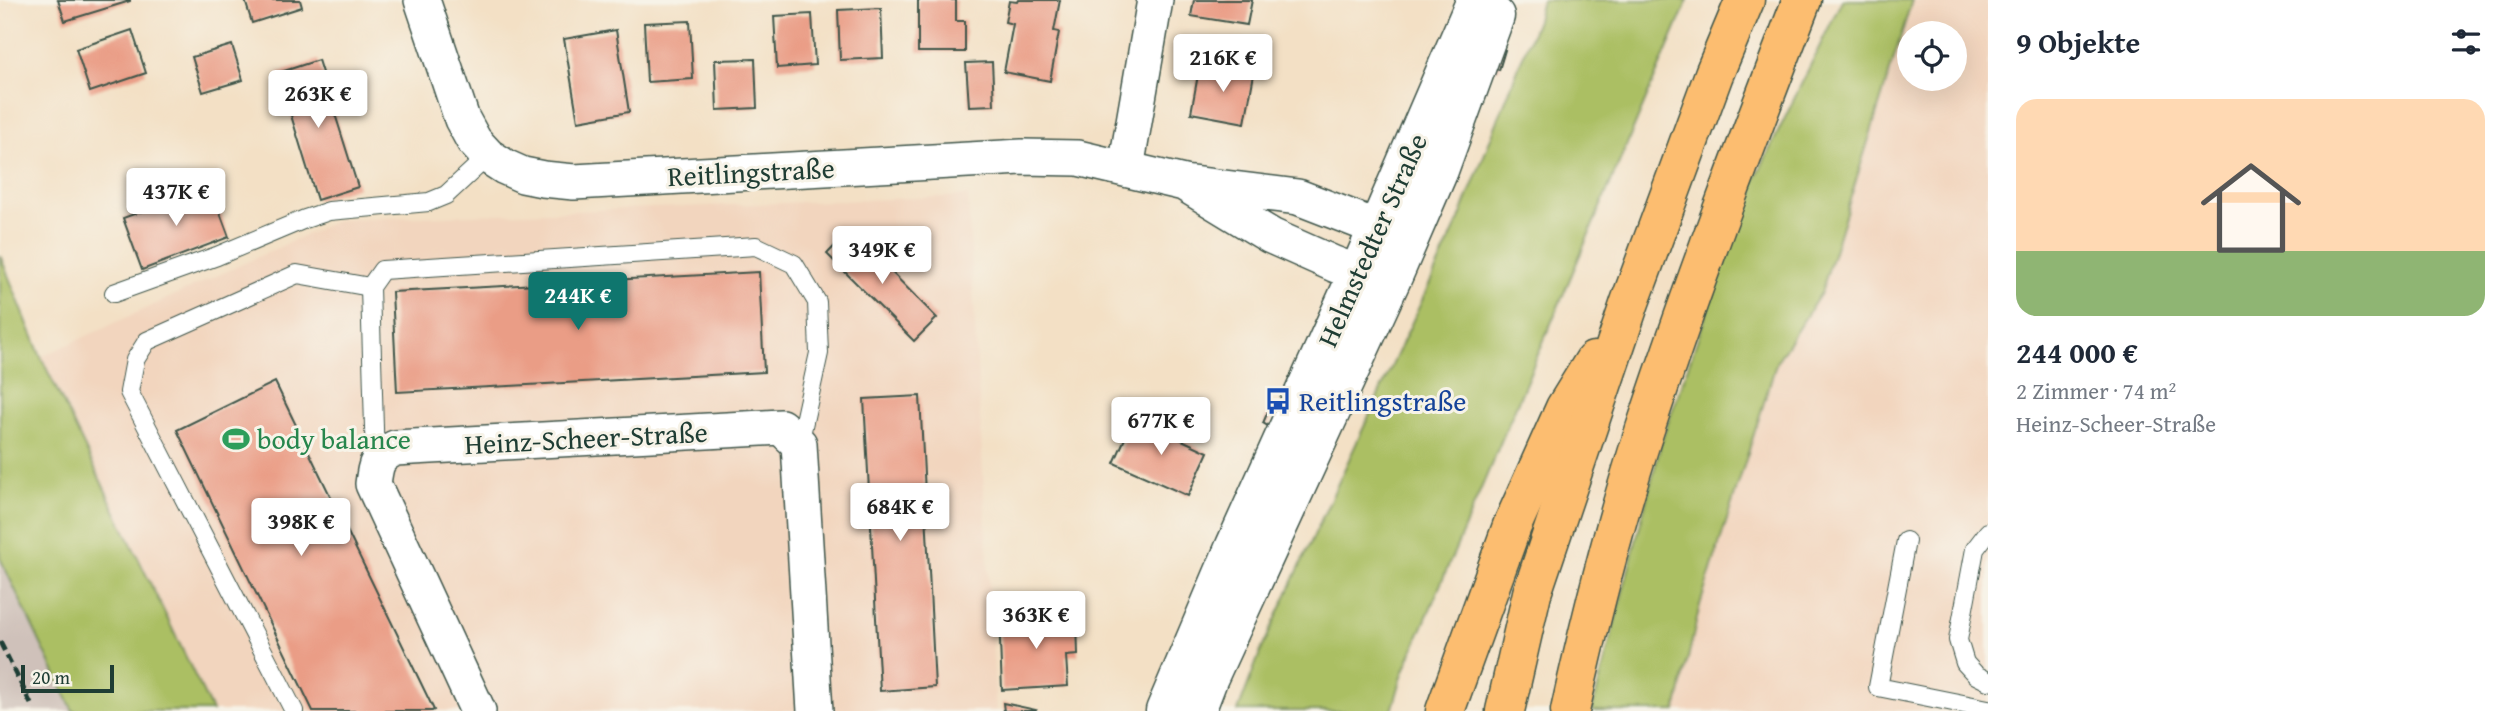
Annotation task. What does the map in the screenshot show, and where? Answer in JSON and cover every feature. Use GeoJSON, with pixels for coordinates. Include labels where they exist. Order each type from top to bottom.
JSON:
{"type":"FeatureCollection","features":[{"type":"Feature","properties":{"kind":"highway"},"geometry":{"type":"LineString","coordinates":[[1504,711],[1532,593],[1630,302],[1714,74],[1745,0]]}},
{"type":"Feature","properties":{"kind":"highway"},"geometry":{"type":"LineString","coordinates":[[1570,711],[1591,618],[1644,431],[1706,252],[1802,0]]}},
{"type":"Feature","properties":{"kind":"highway"},"geometry":{"type":"LineString","coordinates":[[1445,711],[1512,526],[1565,408],[1630,302]]}},
{"type":"Feature","properties":{"kind":"street","name":"Reitlingstraße"},"geometry":{"type":"LineString","coordinates":[[422,0],[462,119],[474,141],[488,156],[523,175],[574,182],[1022,157],[1078,158],[1184,183],[1298,197],[1378,228]]}},
{"type":"Feature","properties":{"kind":"street"},"geometry":{"type":"LineString","coordinates":[[1126,168],[1155,0]]}},
{"type":"Feature","properties":{"kind":"street","name":"Helmstedter Straße"},"geometry":{"type":"LineString","coordinates":[[1196,711],[1376,274],[1378,228],[1476,0]]}},
{"type":"Feature","properties":{"kind":"street","name":"Helmstedter Straße"},"geometry":{"type":"LineString","coordinates":[[1165,711],[1235,546],[1376,274],[1439,170],[1494,18],[1498,0]]}},
{"type":"Feature","properties":{"kind":"street","name":"Reitlingstraße"},"geometry":{"type":"LineString","coordinates":[[1184,183],[1271,236],[1376,274]]}},
{"type":"Feature","properties":{"kind":"street","name":"Heinz-Scheer-Straße"},"geometry":{"type":"LineString","coordinates":[[376,466],[380,455],[396,448],[781,427],[799,444]]}},
{"type":"Feature","properties":{"kind":"street"},"geometry":{"type":"LineString","coordinates":[[799,444],[815,711]]}},
{"type":"Feature","properties":{"kind":"street"},"geometry":{"type":"LineString","coordinates":[[376,466],[373,484],[478,711]]}},
{"type":"Feature","properties":{"kind":"lane"},"geometry":{"type":"LineString","coordinates":[[114,293],[217,256],[329,211],[429,202],[446,195],[488,156]]}},
{"type":"Feature","properties":{"kind":"lane"},"geometry":{"type":"LineString","coordinates":[[376,466],[370,287],[382,270],[756,246],[794,264],[817,302],[819,353],[799,444]]}},
{"type":"Feature","properties":{"kind":"lane"},"geometry":{"type":"LineString","coordinates":[[294,711],[129,392],[135,360],[147,341],[298,274],[370,287]]}},
{"type":"Feature","properties":{"kind":"lane"},"geometry":{"type":"LineString","coordinates":[[1988,532],[1975,549],[1958,640],[1965,663],[1976,675],[1988,681]]}},
{"type":"Feature","properties":{"kind":"lane"},"geometry":{"type":"LineString","coordinates":[[1906,541],[1878,687],[1988,709]]}},
{"type":"Feature","properties":{"kind":"shaded area"},"geometry":{"type":"Polygon","coordinates":[[[1912,0],[1988,0],[1988,711],[1676,711],[1700,605],[1777,360],[1821,293],[1897,48],[1897,91],[1967,91],[1967,21],[1905,21],[1912,0]]]}},
{"type":"Feature","properties":{"kind":"shaded area"},"geometry":{"type":"Polygon","coordinates":[[[968,196],[996,711],[212,711],[41,357],[338,220],[968,196]]]}},
{"type":"Feature","properties":{"kind":"shaded area"},"geometry":{"type":"Polygon","coordinates":[[[0,558],[66,699],[73,711],[0,711],[0,558]]]}},
{"type":"Feature","properties":{"kind":"green space"},"geometry":{"type":"Polygon","coordinates":[[[1542,0],[1688,0],[1403,673],[1392,711],[1238,711],[1260,653],[1458,222],[1537,20],[1542,0]]]}},
{"type":"Feature","properties":{"kind":"green space"},"geometry":{"type":"Polygon","coordinates":[[[1842,0],[1912,0],[1905,21],[1897,21],[1897,48],[1821,293],[1777,361],[1700,605],[1676,711],[1592,711],[1662,440],[1750,190],[1842,0]]]}},
{"type":"Feature","properties":{"kind":"green space"},"geometry":{"type":"Polygon","coordinates":[[[0,255],[41,357],[212,711],[73,711],[0,558],[0,255]]]}},
{"type":"Feature","properties":{"kind":"building"},"geometry":{"type":"Polygon","coordinates":[[[58,0],[130,0],[130,1],[65,21],[58,0]]]}},
{"type":"Feature","properties":{"kind":"building"},"geometry":{"type":"Polygon","coordinates":[[[245,0],[300,0],[302,7],[252,23],[245,0]]]}},
{"type":"Feature","properties":{"kind":"building"},"geometry":{"type":"Polygon","coordinates":[[[918,0],[956,0],[956,21],[965,21],[965,52],[918,52],[918,0]]]}},
{"type":"Feature","properties":{"kind":"building"},"geometry":{"type":"Polygon","coordinates":[[[1060,0],[1054,31],[1059,32],[1050,81],[1004,72],[1013,24],[1005,22],[1009,1],[1060,0]]]}},
{"type":"Feature","properties":{"kind":"building"},"geometry":{"type":"Polygon","coordinates":[[[1194,0],[1252,0],[1247,25],[1191,16],[1194,0]]]}},
{"type":"Feature","properties":{"kind":"building"},"geometry":{"type":"Polygon","coordinates":[[[881,8],[883,58],[840,60],[838,10],[881,8]]]}},
{"type":"Feature","properties":{"kind":"building"},"geometry":{"type":"Polygon","coordinates":[[[812,14],[815,65],[777,68],[774,16],[812,14]]]}},
{"type":"Feature","properties":{"kind":"building"},"geometry":{"type":"Polygon","coordinates":[[[690,21],[693,79],[647,82],[644,23],[690,21]]]}},
{"type":"Feature","properties":{"kind":"building"},"geometry":{"type":"Polygon","coordinates":[[[132,30],[146,73],[90,92],[76,49],[132,30]]]}},
{"type":"Feature","properties":{"kind":"building"},"geometry":{"type":"Polygon","coordinates":[[[616,30],[629,112],[578,121],[564,39],[616,30]]]}},
{"type":"Feature","properties":{"kind":"building"},"geometry":{"type":"Polygon","coordinates":[[[232,45],[243,80],[203,92],[192,57],[232,45]]]}},
{"type":"Feature","properties":{"kind":"building"},"geometry":{"type":"Polygon","coordinates":[[[1498,48],[1505,50],[1499,70],[1492,68],[1498,48]]]}},
{"type":"Feature","properties":{"kind":"building"},"geometry":{"type":"Polygon","coordinates":[[[755,59],[757,108],[717,110],[715,60],[755,59]]]}},
{"type":"Feature","properties":{"kind":"building"},"geometry":{"type":"Polygon","coordinates":[[[318,60],[358,187],[317,200],[278,73],[318,60]]]}},
{"type":"Feature","properties":{"kind":"building"},"geometry":{"type":"Polygon","coordinates":[[[992,62],[994,105],[969,106],[966,63],[992,62]]]}},
{"type":"Feature","properties":{"kind":"building"},"geometry":{"type":"Polygon","coordinates":[[[1200,64],[1254,74],[1245,123],[1191,113],[1200,64]]]}},
{"type":"Feature","properties":{"kind":"building"},"geometry":{"type":"Polygon","coordinates":[[[210,186],[229,237],[142,270],[123,218],[210,186]]]}},
{"type":"Feature","properties":{"kind":"building"},"geometry":{"type":"Polygon","coordinates":[[[850,230],[937,318],[914,341],[827,254],[850,230]]]}},
{"type":"Feature","properties":{"kind":"building"},"geometry":{"type":"Polygon","coordinates":[[[759,272],[764,372],[397,392],[392,292],[759,272]]]}},
{"type":"Feature","properties":{"kind":"building"},"geometry":{"type":"Polygon","coordinates":[[[275,382],[434,710],[432,711],[313,711],[177,430],[275,382]]]}},
{"type":"Feature","properties":{"kind":"building"},"geometry":{"type":"Polygon","coordinates":[[[920,396],[935,687],[880,691],[864,399],[920,396]]]}},
{"type":"Feature","properties":{"kind":"building"},"geometry":{"type":"Polygon","coordinates":[[[1269,409],[1275,411],[1268,426],[1263,423],[1269,409]]]}},
{"type":"Feature","properties":{"kind":"building"},"geometry":{"type":"Polygon","coordinates":[[[1134,418],[1208,452],[1188,496],[1114,463],[1134,418]]]}},
{"type":"Feature","properties":{"kind":"building"},"geometry":{"type":"Polygon","coordinates":[[[1064,613],[1064,623],[1077,622],[1078,655],[1066,656],[1068,686],[1002,690],[999,617],[1064,613]]]}},
{"type":"Feature","properties":{"kind":"building"},"geometry":{"type":"Polygon","coordinates":[[[1003,703],[1036,710],[1004,711],[1003,703]]]}},
{"type":"Feature","properties":{"kind":"railway"},"geometry":{"type":"LineString","coordinates":[[0,642],[31,704]]}},
{"type":"Feature","properties":{"kind":"place","name":"Reitlingstraße"},"geometry":{"type":"Point","coordinates":[1278,401]}},
{"type":"Feature","properties":{"kind":"place","name":"body balance"},"geometry":{"type":"Point","coordinates":[236,439]}}]}
